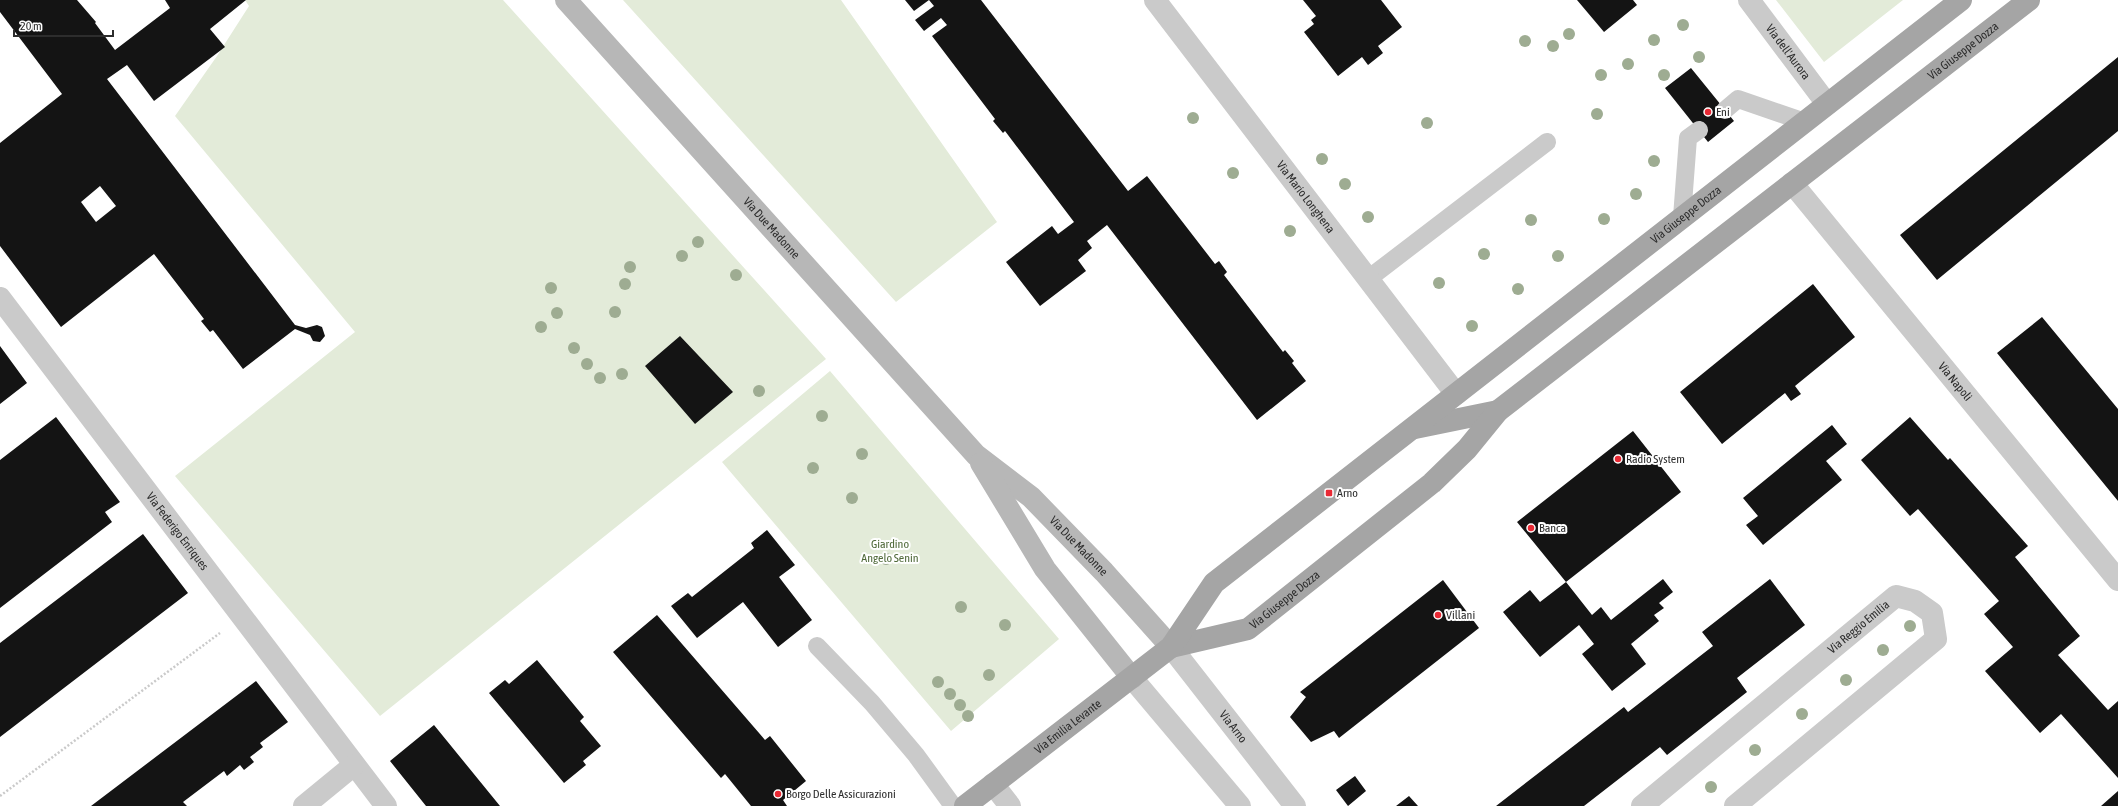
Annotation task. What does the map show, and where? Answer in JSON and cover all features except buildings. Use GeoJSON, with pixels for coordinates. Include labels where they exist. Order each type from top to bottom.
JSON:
{"type":"FeatureCollection","features":[{"type":"Feature","properties":{"kind":"main road","name":"Via Due Madonne"},"geometry":{"type":"LineString","coordinates":[[566,0],[976,456],[1045,569],[1132,678]]}},
{"type":"Feature","properties":{"kind":"main road","name":"Via Giuseppe Dozza"},"geometry":{"type":"LineString","coordinates":[[1171,647],[1214,583],[1961,0]]}},
{"type":"Feature","properties":{"kind":"main road","name":"Via Giuseppe Dozza"},"geometry":{"type":"LineString","coordinates":[[1171,647],[1248,629],[1432,483],[1467,449],[1498,412],[2029,0]]}},
{"type":"Feature","properties":{"kind":"main road","name":"Via Giuseppe Dozza"},"geometry":{"type":"LineString","coordinates":[[1410,429],[1498,412]]}},
{"type":"Feature","properties":{"kind":"main road","name":"Via Due Madonne"},"geometry":{"type":"LineString","coordinates":[[976,456],[1031,497],[1104,572],[1171,647]]}},
{"type":"Feature","properties":{"kind":"main road","name":"Via Emilia Levante"},"geometry":{"type":"LineString","coordinates":[[965,806],[1171,647]]}},
{"type":"Feature","properties":{"kind":"street","name":"Via Mario Longhena"},"geometry":{"type":"LineString","coordinates":[[1155,0],[1456,394]]}},
{"type":"Feature","properties":{"kind":"street","name":"Via dell'Aurora"},"geometry":{"type":"LineString","coordinates":[[1749,0],[1827,104]]}},
{"type":"Feature","properties":{"kind":"street","name":"Via Napoli"},"geometry":{"type":"LineString","coordinates":[[1792,184],[2118,580]]}},
{"type":"Feature","properties":{"kind":"street","name":"Via Federigo Enriques"},"geometry":{"type":"LineString","coordinates":[[0,298],[386,806]]}},
{"type":"Feature","properties":{"kind":"street","name":"Via Reggio Emilia"},"geometry":{"type":"LineString","coordinates":[[1642,806],[1896,596],[1916,601],[1932,613],[1936,639],[1735,806]]}},
{"type":"Feature","properties":{"kind":"street","name":"Via Arno"},"geometry":{"type":"LineString","coordinates":[[1171,647],[1295,806]]}},
{"type":"Feature","properties":{"kind":"street"},"geometry":{"type":"LineString","coordinates":[[1132,678],[1240,806]]}},
{"type":"Feature","properties":{"kind":"street"},"geometry":{"type":"LineString","coordinates":[[304,806],[354,765]]}},
{"type":"Feature","properties":{"kind":"street"},"geometry":{"type":"LineString","coordinates":[[993,784],[1010,806]]}},
{"type":"Feature","properties":{"kind":"lane"},"geometry":{"type":"LineString","coordinates":[[1724,110],[1738,99],[1805,122]]}},
{"type":"Feature","properties":{"kind":"lane"},"geometry":{"type":"LineString","coordinates":[[1682,217],[1688,138],[1699,130]]}},
{"type":"Feature","properties":{"kind":"lane"},"geometry":{"type":"LineString","coordinates":[[1368,278],[1547,142]]}},
{"type":"Feature","properties":{"kind":"lane"},"geometry":{"type":"LineString","coordinates":[[817,646],[882,714],[916,755],[953,806]]}},
{"type":"Feature","properties":{"kind":"path"},"geometry":{"type":"LineString","coordinates":[[0,796],[242,616]]}},
{"type":"Feature","properties":{"kind":"green space"},"geometry":{"type":"Polygon","coordinates":[[[245,0],[503,0],[826,359],[380,716],[175,476],[355,332],[175,116],[217,56],[249,6],[245,0]]]}},
{"type":"Feature","properties":{"kind":"green space"},"geometry":{"type":"Polygon","coordinates":[[[623,0],[841,0],[997,222],[896,302],[623,0]]]}},
{"type":"Feature","properties":{"kind":"green space"},"geometry":{"type":"Polygon","coordinates":[[[1776,0],[1903,0],[1824,62],[1776,0]]]}},
{"type":"Feature","properties":{"kind":"green space","name":"Giardino Angelo Senin"},"geometry":{"type":"Polygon","coordinates":[[[830,371],[1059,639],[951,731],[722,462],[830,371]]]}},
{"type":"Feature","properties":{"kind":"place","name":"Eni"},"geometry":{"type":"Point","coordinates":[1708,112]}},
{"type":"Feature","properties":{"kind":"place","name":"Radio System"},"geometry":{"type":"Point","coordinates":[1618,459]}},
{"type":"Feature","properties":{"kind":"place","name":"Arno"},"geometry":{"type":"Point","coordinates":[1329,493]}},
{"type":"Feature","properties":{"kind":"place","name":"Banca"},"geometry":{"type":"Point","coordinates":[1531,528]}},
{"type":"Feature","properties":{"kind":"place","name":"Villani"},"geometry":{"type":"Point","coordinates":[1438,615]}},
{"type":"Feature","properties":{"kind":"place","name":"Borgo Delle Assicurazioni"},"geometry":{"type":"Point","coordinates":[778,794]}}]}
